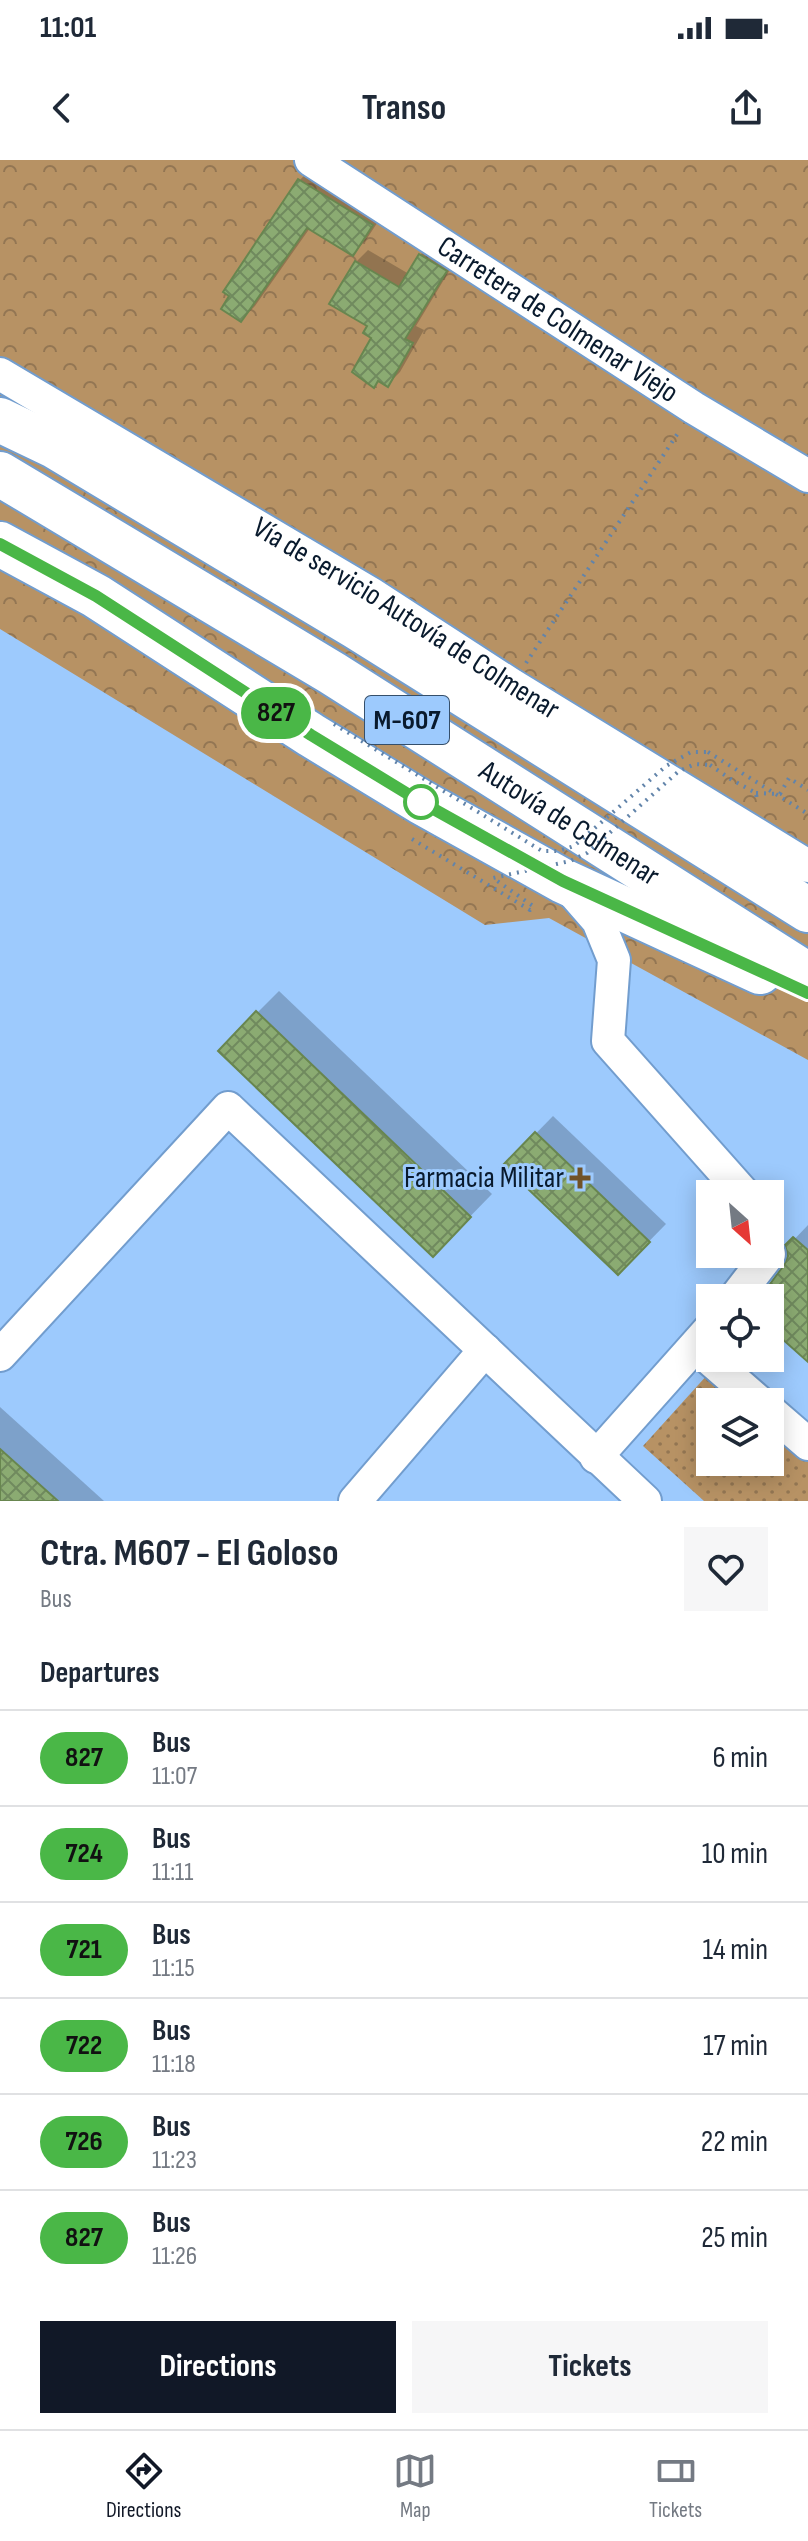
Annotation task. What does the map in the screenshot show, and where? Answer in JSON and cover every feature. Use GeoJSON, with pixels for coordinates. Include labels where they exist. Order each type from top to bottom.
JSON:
{"type":"FeatureCollection","features":[{"type":"Feature","properties":{"kind":"highway","name":"Autovía de Colmenar"},"geometry":{"type":"LineString","coordinates":[[0,420],[54,446],[356,627],[808,910]]}},
{"type":"Feature","properties":{"kind":"highway","name":"Autovía de Colmenar"},"geometry":{"type":"LineString","coordinates":[[0,474],[332,673],[808,975]]}},
{"type":"Feature","properties":{"kind":"highway"},"geometry":{"type":"LineString","coordinates":[[0,544],[96,596],[421,802],[563,881],[808,993]]}},
{"type":"Feature","properties":{"kind":"street","name":"Carretera de Colmenar Viejo"},"geometry":{"type":"LineString","coordinates":[[311,160],[694,408],[808,476]]}},
{"type":"Feature","properties":{"kind":"street","name":"Vía de servicio Autovía de Colmenar"},"geometry":{"type":"LineString","coordinates":[[0,374],[370,593],[512,685],[748,810],[808,866]]}},
{"type":"Feature","properties":{"kind":"street"},"geometry":{"type":"LineString","coordinates":[[748,810],[808,847]]}},
{"type":"Feature","properties":{"kind":"street"},"geometry":{"type":"LineString","coordinates":[[563,881],[598,921],[614,960],[608,1041],[732,1180]]}},
{"type":"Feature","properties":{"kind":"street"},"geometry":{"type":"LineString","coordinates":[[614,960],[639,934],[672,930]]}},
{"type":"Feature","properties":{"kind":"street"},"geometry":{"type":"LineString","coordinates":[[0,1355],[228,1108],[645,1501]]}},
{"type":"Feature","properties":{"kind":"street"},"geometry":{"type":"LineString","coordinates":[[746,1284],[758,1268]]}},
{"type":"Feature","properties":{"kind":"street"},"geometry":{"type":"LineString","coordinates":[[596,1457],[696,1346]]}},
{"type":"Feature","properties":{"kind":"street"},"geometry":{"type":"LineString","coordinates":[[355,1501],[485,1350]]}},
{"type":"Feature","properties":{"kind":"street"},"geometry":{"type":"LineString","coordinates":[[733,1372],[747,1388]]}},
{"type":"Feature","properties":{"kind":"street"},"geometry":{"type":"LineString","coordinates":[[784,1423],[808,1444]]}},
{"type":"Feature","properties":{"kind":"path"},"geometry":{"type":"LineString","coordinates":[[512,685],[694,408]]}},
{"type":"Feature","properties":{"kind":"path"},"geometry":{"type":"LineString","coordinates":[[334,724],[542,851],[559,851],[574,846],[666,766],[691,752],[708,752],[808,814]]}},
{"type":"Feature","properties":{"kind":"path"},"geometry":{"type":"LineString","coordinates":[[412,839],[530,910],[533,906],[493,878],[570,861],[587,853],[679,771],[695,764],[710,765],[732,780],[748,810],[780,794],[789,778],[808,790]]}},
{"type":"Feature","properties":{"kind":"green space"},"geometry":{"type":"Polygon","coordinates":[[[0,160],[808,160],[808,1060],[549,918],[485,925],[0,629],[0,160]]]}},
{"type":"Feature","properties":{"kind":"green space"},"geometry":{"type":"Polygon","coordinates":[[[709,1373],[726,1388],[696,1388],[696,1476],[784,1476],[784,1440],[808,1461],[808,1501],[704,1501],[643,1446],[709,1373]]]}},
{"type":"Feature","properties":{"kind":"building"},"geometry":{"type":"Polygon","coordinates":[[[298,179],[373,225],[353,256],[307,228],[241,322],[221,309],[229,296],[223,292],[298,179]]]}},
{"type":"Feature","properties":{"kind":"building"},"geometry":{"type":"Polygon","coordinates":[[[419,254],[447,271],[405,339],[413,343],[388,387],[378,381],[374,388],[352,372],[371,338],[363,333],[367,326],[329,304],[355,261],[399,287],[419,254]]]}},
{"type":"Feature","properties":{"kind":"building"},"geometry":{"type":"Polygon","coordinates":[[[256,1011],[471,1217],[433,1257],[218,1051],[256,1011]]]}},
{"type":"Feature","properties":{"kind":"building"},"geometry":{"type":"Polygon","coordinates":[[[535,1132],[650,1242],[618,1275],[503,1165],[535,1132]]]}},
{"type":"Feature","properties":{"kind":"building"},"geometry":{"type":"Polygon","coordinates":[[[793,1237],[808,1250],[808,1362],[784,1341],[784,1284],[770,1284],[784,1268],[788,1256],[785,1245],[793,1237]]]}},
{"type":"Feature","properties":{"kind":"building"},"geometry":{"type":"Polygon","coordinates":[[[0,1449],[58,1501],[0,1501],[0,1449]]]}},
{"type":"Feature","properties":{"kind":"bus line","name":"827"},"geometry":{"type":"LineString","coordinates":[[0,544],[96,596],[421,802],[563,881],[808,993]]}},
{"type":"Feature","properties":{"kind":"place","name":"Farmacia Militar"},"geometry":{"type":"Point","coordinates":[580,1178]}}]}
